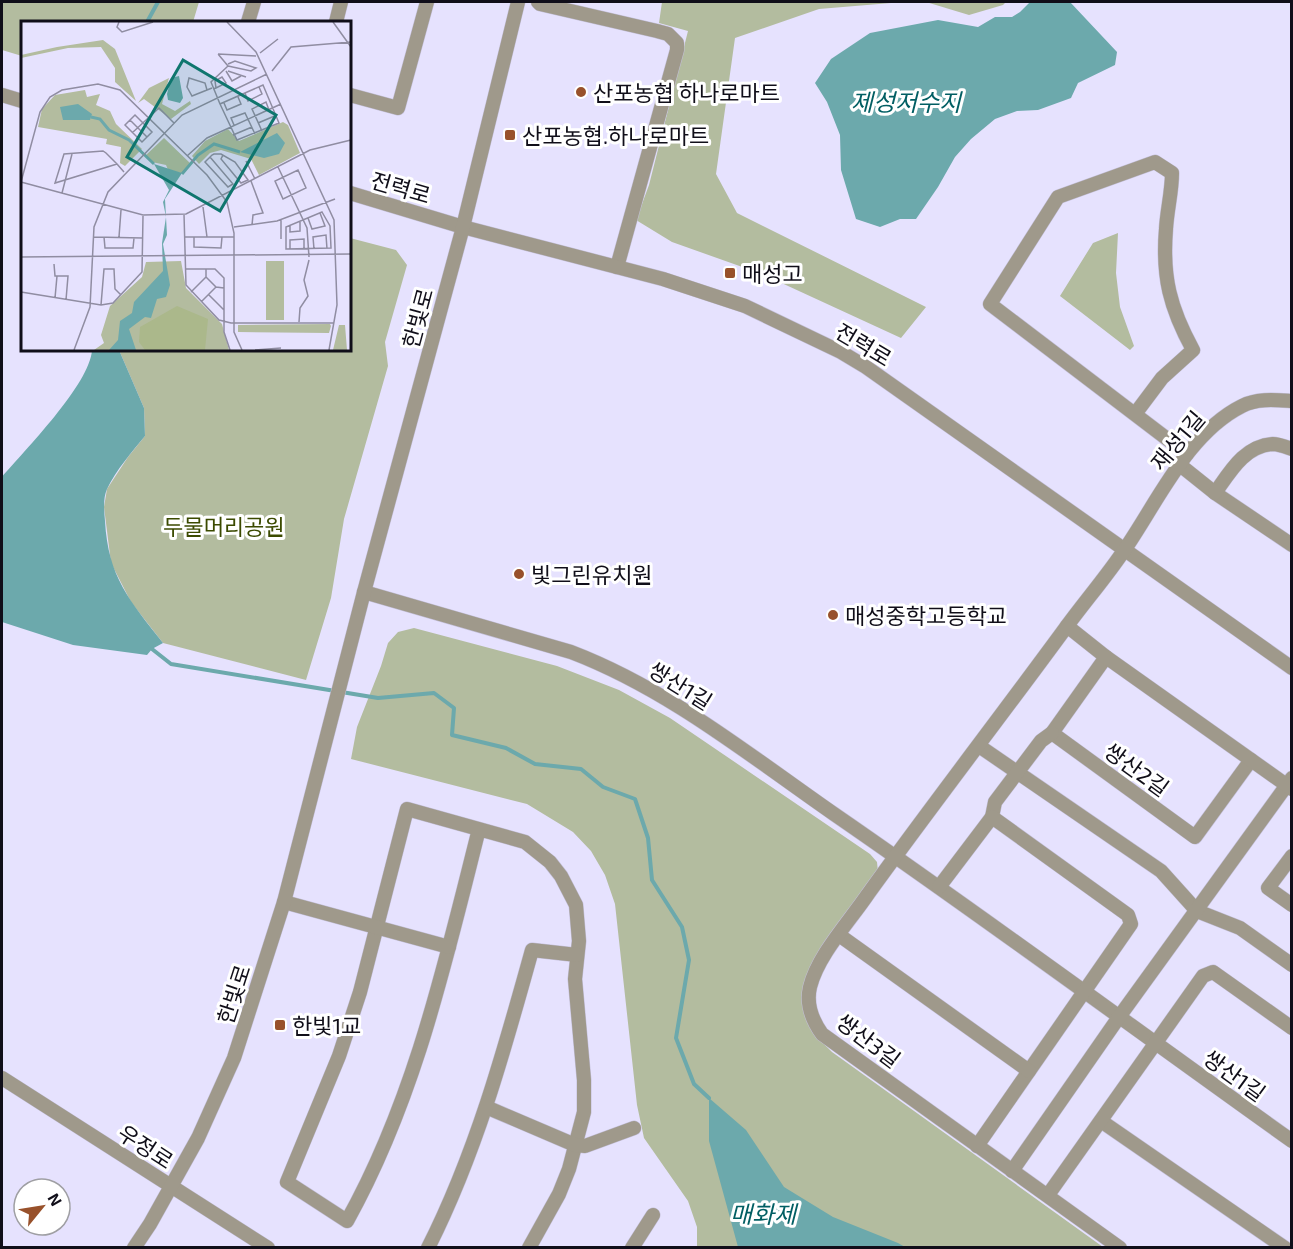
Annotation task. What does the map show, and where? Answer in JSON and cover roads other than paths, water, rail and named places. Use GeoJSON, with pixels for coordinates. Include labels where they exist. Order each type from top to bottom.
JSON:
{"type":"FeatureCollection","features":[{"type":"Feature","properties":{"kind":"street"},"geometry":{"type":"LineString","coordinates":[[248,21],[254,2]]}},
{"type":"Feature","properties":{"kind":"street"},"geometry":{"type":"LineString","coordinates":[[336,21],[341,2]]}},
{"type":"Feature","properties":{"kind":"street"},"geometry":{"type":"LineString","coordinates":[[351,95],[398,108],[427,2]]}},
{"type":"Feature","properties":{"kind":"street","name":"한빛로"},"geometry":{"type":"LineString","coordinates":[[134,1248],[198,1138],[234,1058],[284,902],[364,592],[463,226],[518,2]]}},
{"type":"Feature","properties":{"kind":"street"},"geometry":{"type":"LineString","coordinates":[[538,2],[668,34],[677,43],[677,50],[617,267]]}},
{"type":"Feature","properties":{"kind":"street"},"geometry":{"type":"LineString","coordinates":[[2,95],[21,101]]}},
{"type":"Feature","properties":{"kind":"street"},"geometry":{"type":"LineString","coordinates":[[1135,414],[1162,378],[1193,350],[1184,335],[1166,286],[1166,227],[1172,173],[1155,162],[1058,197],[990,304],[1135,414],[1215,493],[1292,545]]}},
{"type":"Feature","properties":{"kind":"street","name":"전력로"},"geometry":{"type":"LineString","coordinates":[[351,193],[463,226],[663,279],[745,306],[841,352],[866,367],[1292,668]]}},
{"type":"Feature","properties":{"kind":"street","name":"재성1길"},"geometry":{"type":"LineString","coordinates":[[1067,626],[1124,550],[1183,460],[1212,426],[1243,405],[1268,400],[1292,401]]}},
{"type":"Feature","properties":{"kind":"street"},"geometry":{"type":"LineString","coordinates":[[1215,493],[1242,456],[1253,449],[1274,444],[1292,449]]}},
{"type":"Feature","properties":{"kind":"street","name":"쌍산1길"},"geometry":{"type":"LineString","coordinates":[[364,592],[537,641],[598,662],[628,676],[682,709],[895,856],[1292,1141]]}},
{"type":"Feature","properties":{"kind":"street"},"geometry":{"type":"LineString","coordinates":[[895,856],[1067,626],[1106,657],[1251,760],[1290,784],[1119,1017],[1012,1171]]}},
{"type":"Feature","properties":{"kind":"street"},"geometry":{"type":"LineString","coordinates":[[939,887],[992,817],[995,802],[1041,741],[1052,733],[1106,657]]}},
{"type":"Feature","properties":{"kind":"street","name":"쌍산2길"},"geometry":{"type":"LineString","coordinates":[[1052,733],[1195,837],[1251,760]]}},
{"type":"Feature","properties":{"kind":"street"},"geometry":{"type":"LineString","coordinates":[[979,746],[1161,872],[1197,911],[1240,928],[1292,965]]}},
{"type":"Feature","properties":{"kind":"street"},"geometry":{"type":"LineString","coordinates":[[479,829],[417,1061],[377,1163],[347,1221],[286,1182],[339,1056],[377,928],[407,809],[479,829],[525,842],[550,862],[561,876],[576,905],[579,921],[575,980],[585,1094],[584,1112],[559,1194],[529,1248]]}},
{"type":"Feature","properties":{"kind":"street"},"geometry":{"type":"LineString","coordinates":[[977,1146],[1131,924],[1128,915],[992,817]]}},
{"type":"Feature","properties":{"kind":"street","name":"쌍산3길"},"geometry":{"type":"LineString","coordinates":[[895,856],[818,965],[810,988],[809,1007],[814,1022],[822,1034],[1120,1248]]}},
{"type":"Feature","properties":{"kind":"street"},"geometry":{"type":"LineString","coordinates":[[1292,856],[1268,888],[1292,905]]}},
{"type":"Feature","properties":{"kind":"street"},"geometry":{"type":"LineString","coordinates":[[284,902],[449,947]]}},
{"type":"Feature","properties":{"kind":"street"},"geometry":{"type":"LineString","coordinates":[[839,935],[1029,1071]]}},
{"type":"Feature","properties":{"kind":"street"},"geometry":{"type":"LineString","coordinates":[[428,1248],[449,1203],[486,1107],[532,950],[578,955]]}},
{"type":"Feature","properties":{"kind":"street"},"geometry":{"type":"LineString","coordinates":[[1048,1195],[1203,976],[1213,972],[1292,1028]]}},
{"type":"Feature","properties":{"kind":"street","name":"우정로"},"geometry":{"type":"LineString","coordinates":[[2,1078],[268,1248]]}},
{"type":"Feature","properties":{"kind":"street"},"geometry":{"type":"LineString","coordinates":[[486,1107],[575,1145],[585,1146],[634,1128]]}},
{"type":"Feature","properties":{"kind":"street"},"geometry":{"type":"LineString","coordinates":[[1101,1121],[1285,1248]]}},
{"type":"Feature","properties":{"kind":"street"},"geometry":{"type":"LineString","coordinates":[[632,1248],[653,1215]]}},
{"type":"Feature","properties":{"kind":"water","name":"제성저수지"},"geometry":{"type":"Polygon","coordinates":[[[1030,2],[1070,2],[1117,52],[1115,65],[1078,83],[1071,98],[1038,110],[1017,111],[995,119],[971,139],[955,157],[916,219],[900,219],[880,227],[856,219],[841,170],[840,135],[827,102],[815,83],[831,59],[870,33],[938,20],[978,27],[995,17],[1012,17],[1030,2]]]}},
{"type":"Feature","properties":{"kind":"water"},"geometry":{"type":"Polygon","coordinates":[[[92,351],[119,351],[144,408],[145,436],[111,482],[104,500],[104,508],[107,541],[116,573],[131,601],[163,643],[147,655],[73,645],[2,622],[2,477],[69,398],[89,364],[92,351]]]}},
{"type":"Feature","properties":{"kind":"water","name":"매화제"},"geometry":{"type":"Polygon","coordinates":[[[709,1098],[746,1130],[784,1187],[833,1217],[905,1247],[738,1247],[709,1141],[709,1098]]]}},
{"type":"Feature","properties":{"kind":"waterway"},"geometry":{"type":"LineString","coordinates":[[148,21],[158,2]]}},
{"type":"Feature","properties":{"kind":"waterway"},"geometry":{"type":"LineString","coordinates":[[152,649],[171,664],[378,698],[434,693],[454,708],[452,735],[506,748],[535,764],[581,769],[603,787],[635,799],[648,838],[652,880],[682,927],[689,960],[676,1038],[694,1084],[709,1098]]}},
{"type":"Feature","properties":{"kind":"place","name":"산포농협 하나로마트"},"geometry":{"type":"Point","coordinates":[581,92]}},
{"type":"Feature","properties":{"kind":"place","name":"산포농협.하나로마트"},"geometry":{"type":"Point","coordinates":[510,135]}},
{"type":"Feature","properties":{"kind":"place","name":"매성고"},"geometry":{"type":"Point","coordinates":[730,273]}},
{"type":"Feature","properties":{"kind":"place","name":"빛그린유치원"},"geometry":{"type":"Point","coordinates":[519,574]}},
{"type":"Feature","properties":{"kind":"place","name":"매성중학고등학교"},"geometry":{"type":"Point","coordinates":[833,615]}},
{"type":"Feature","properties":{"kind":"place","name":"한빛1교"},"geometry":{"type":"Point","coordinates":[280,1025]}},
{"type":"Feature","properties":{"kind":"park label","name":"두물머리공원"},"geometry":{"type":"Point","coordinates":[224,526]}}]}
